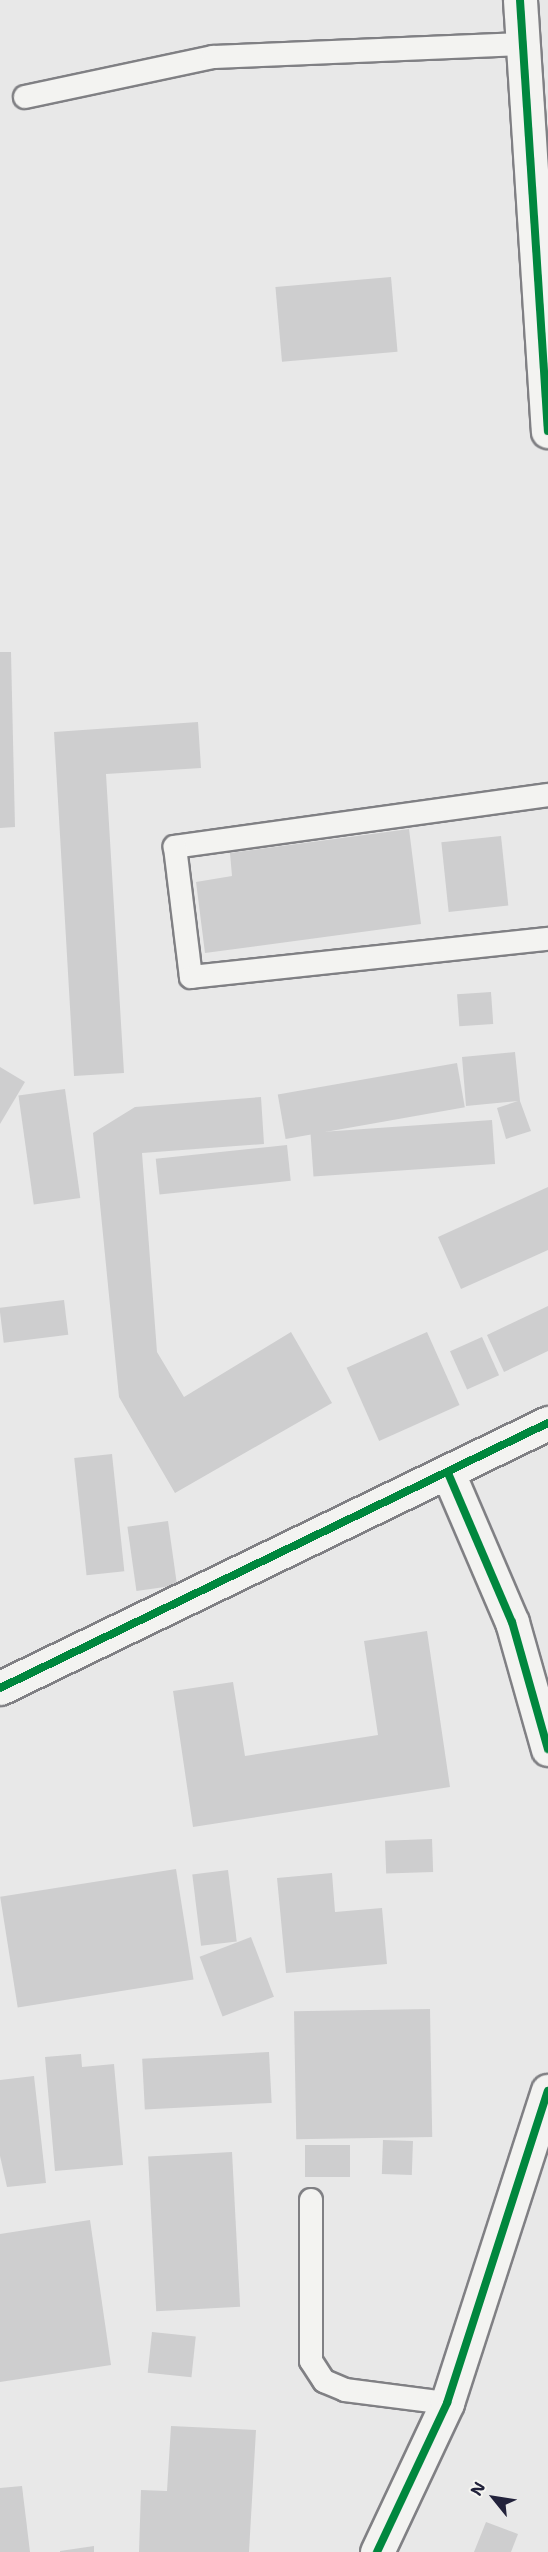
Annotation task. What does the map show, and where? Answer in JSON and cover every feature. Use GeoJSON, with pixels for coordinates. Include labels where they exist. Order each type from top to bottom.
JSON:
{"type":"FeatureCollection","features":[{"type":"Feature","properties":{"kind":"street"},"geometry":{"type":"LineString","coordinates":[[520,0],[548,431]]}},
{"type":"Feature","properties":{"kind":"street"},"geometry":{"type":"LineString","coordinates":[[0,1688],[548,1423]]}},
{"type":"Feature","properties":{"kind":"street"},"geometry":{"type":"LineString","coordinates":[[448,1473],[512,1622],[548,1749]]}},
{"type":"Feature","properties":{"kind":"street"},"geometry":{"type":"LineString","coordinates":[[376,2552],[447,2403],[548,2091]]}},
{"type":"Feature","properties":{"kind":"lane"},"geometry":{"type":"LineString","coordinates":[[25,97],[213,57],[523,44]]}},
{"type":"Feature","properties":{"kind":"lane"},"geometry":{"type":"LineString","coordinates":[[548,795],[175,847],[191,977],[548,939]]}},
{"type":"Feature","properties":{"kind":"lane"},"geometry":{"type":"LineString","coordinates":[[311,2200],[310,2361],[324,2381],[345,2390],[447,2403]]}},
{"type":"Feature","properties":{"kind":"building"},"geometry":{"type":"Polygon","coordinates":[[[391,277],[398,352],[282,362],[275,287],[391,277]]]}},
{"type":"Feature","properties":{"kind":"building"},"geometry":{"type":"Polygon","coordinates":[[[0,652],[11,652],[15,827],[0,828],[0,652]]]}},
{"type":"Feature","properties":{"kind":"building"},"geometry":{"type":"Polygon","coordinates":[[[198,722],[201,768],[106,774],[124,1073],[74,1076],[54,732],[198,722]]]}},
{"type":"Feature","properties":{"kind":"building"},"geometry":{"type":"Polygon","coordinates":[[[409,829],[421,924],[205,953],[196,882],[232,876],[230,853],[409,829]]]}},
{"type":"Feature","properties":{"kind":"building"},"geometry":{"type":"Polygon","coordinates":[[[501,836],[508,906],[449,912],[441,842],[501,836]]]}},
{"type":"Feature","properties":{"kind":"building"},"geometry":{"type":"Polygon","coordinates":[[[491,992],[493,1024],[459,1026],[457,994],[491,992]]]}},
{"type":"Feature","properties":{"kind":"building"},"geometry":{"type":"Polygon","coordinates":[[[515,1052],[520,1101],[531,1131],[506,1139],[497,1108],[518,1101],[466,1106],[462,1057],[515,1052]]]}},
{"type":"Feature","properties":{"kind":"building"},"geometry":{"type":"Polygon","coordinates":[[[457,1063],[465,1107],[286,1139],[278,1095],[457,1063]]]}},
{"type":"Feature","properties":{"kind":"building"},"geometry":{"type":"Polygon","coordinates":[[[0,1067],[25,1082],[0,1124],[0,1067]]]}},
{"type":"Feature","properties":{"kind":"building"},"geometry":{"type":"Polygon","coordinates":[[[65,1089],[80,1198],[34,1204],[18,1096],[65,1089]]]}},
{"type":"Feature","properties":{"kind":"building"},"geometry":{"type":"Polygon","coordinates":[[[261,1097],[264,1144],[142,1153],[157,1352],[184,1397],[291,1332],[332,1403],[175,1493],[119,1397],[93,1133],[135,1107],[261,1097]]]}},
{"type":"Feature","properties":{"kind":"building"},"geometry":{"type":"Polygon","coordinates":[[[492,1120],[495,1164],[314,1177],[310,1133],[492,1120]]]}},
{"type":"Feature","properties":{"kind":"building"},"geometry":{"type":"Polygon","coordinates":[[[287,1145],[291,1181],[159,1195],[156,1159],[287,1145]]]}},
{"type":"Feature","properties":{"kind":"building"},"geometry":{"type":"Polygon","coordinates":[[[548,1187],[548,1250],[461,1289],[438,1237],[548,1187]]]}},
{"type":"Feature","properties":{"kind":"building"},"geometry":{"type":"Polygon","coordinates":[[[64,1300],[68,1335],[4,1343],[0,1308],[64,1300]]]}},
{"type":"Feature","properties":{"kind":"building"},"geometry":{"type":"Polygon","coordinates":[[[548,1306],[548,1351],[504,1372],[487,1335],[548,1306]]]}},
{"type":"Feature","properties":{"kind":"building"},"geometry":{"type":"Polygon","coordinates":[[[427,1332],[460,1405],[379,1441],[347,1368],[427,1332]]]}},
{"type":"Feature","properties":{"kind":"building"},"geometry":{"type":"Polygon","coordinates":[[[482,1337],[499,1375],[467,1390],[450,1351],[482,1337]]]}},
{"type":"Feature","properties":{"kind":"building"},"geometry":{"type":"Polygon","coordinates":[[[112,1454],[124,1571],[87,1575],[74,1458],[112,1454]]]}},
{"type":"Feature","properties":{"kind":"building"},"geometry":{"type":"Polygon","coordinates":[[[168,1521],[177,1585],[136,1591],[127,1527],[168,1521]]]}},
{"type":"Feature","properties":{"kind":"building"},"geometry":{"type":"Polygon","coordinates":[[[427,1631],[450,1787],[193,1827],[173,1691],[233,1682],[245,1756],[378,1735],[364,1641],[427,1631]]]}},
{"type":"Feature","properties":{"kind":"building"},"geometry":{"type":"Polygon","coordinates":[[[432,1839],[433,1872],[386,1874],[385,1841],[432,1839]]]}},
{"type":"Feature","properties":{"kind":"building"},"geometry":{"type":"Polygon","coordinates":[[[176,1869],[194,1980],[18,2007],[0,1897],[176,1869]]]}},
{"type":"Feature","properties":{"kind":"building"},"geometry":{"type":"Polygon","coordinates":[[[228,1870],[237,1941],[201,1946],[192,1874],[228,1870]]]}},
{"type":"Feature","properties":{"kind":"building"},"geometry":{"type":"Polygon","coordinates":[[[332,1873],[335,1912],[382,1908],[387,1964],[286,1973],[277,1878],[332,1873]]]}},
{"type":"Feature","properties":{"kind":"building"},"geometry":{"type":"Polygon","coordinates":[[[251,1937],[274,1997],[223,2016],[200,1957],[251,1937]]]}},
{"type":"Feature","properties":{"kind":"building"},"geometry":{"type":"Polygon","coordinates":[[[430,2009],[432,2137],[296,2139],[294,2011],[430,2009]]]}},
{"type":"Feature","properties":{"kind":"building"},"geometry":{"type":"Polygon","coordinates":[[[269,2052],[272,2103],[145,2110],[142,2059],[269,2052]]]}},
{"type":"Feature","properties":{"kind":"building"},"geometry":{"type":"Polygon","coordinates":[[[81,2054],[82,2067],[114,2064],[123,2165],[55,2171],[45,2057],[81,2054]]]}},
{"type":"Feature","properties":{"kind":"building"},"geometry":{"type":"Polygon","coordinates":[[[34,2076],[46,2183],[7,2187],[0,2156],[0,2080],[34,2076]]]}},
{"type":"Feature","properties":{"kind":"building"},"geometry":{"type":"Polygon","coordinates":[[[383,2140],[413,2141],[412,2175],[382,2174],[383,2140]]]}},
{"type":"Feature","properties":{"kind":"building"},"geometry":{"type":"Polygon","coordinates":[[[305,2145],[350,2145],[350,2177],[305,2177],[305,2145]]]}},
{"type":"Feature","properties":{"kind":"building"},"geometry":{"type":"Polygon","coordinates":[[[232,2152],[240,2307],[156,2311],[148,2156],[232,2152]]]}},
{"type":"Feature","properties":{"kind":"building"},"geometry":{"type":"Polygon","coordinates":[[[90,2220],[111,2365],[0,2382],[0,2234],[90,2220]]]}},
{"type":"Feature","properties":{"kind":"building"},"geometry":{"type":"Polygon","coordinates":[[[152,2332],[196,2337],[191,2377],[148,2373],[152,2332]]]}},
{"type":"Feature","properties":{"kind":"building"},"geometry":{"type":"Polygon","coordinates":[[[171,2426],[256,2430],[249,2552],[139,2552],[141,2490],[167,2491],[171,2426]]]}},
{"type":"Feature","properties":{"kind":"building"},"geometry":{"type":"Polygon","coordinates":[[[22,2486],[30,2552],[0,2552],[0,2488],[22,2486]]]}},
{"type":"Feature","properties":{"kind":"building"},"geometry":{"type":"Polygon","coordinates":[[[486,2522],[518,2534],[511,2552],[474,2552],[486,2522]]]}},
{"type":"Feature","properties":{"kind":"building"},"geometry":{"type":"Polygon","coordinates":[[[94,2546],[94,2552],[60,2552],[60,2551],[94,2546]]]}},
{"type":"Feature","properties":{"kind":"cycle path"},"geometry":{"type":"LineString","coordinates":[[520,0],[548,431]]}},
{"type":"Feature","properties":{"kind":"cycle path"},"geometry":{"type":"LineString","coordinates":[[0,1688],[548,1423]]}},
{"type":"Feature","properties":{"kind":"cycle path"},"geometry":{"type":"LineString","coordinates":[[448,1473],[512,1622],[548,1749]]}},
{"type":"Feature","properties":{"kind":"cycle path"},"geometry":{"type":"LineString","coordinates":[[377,2552],[447,2403],[548,2091]]}}]}
